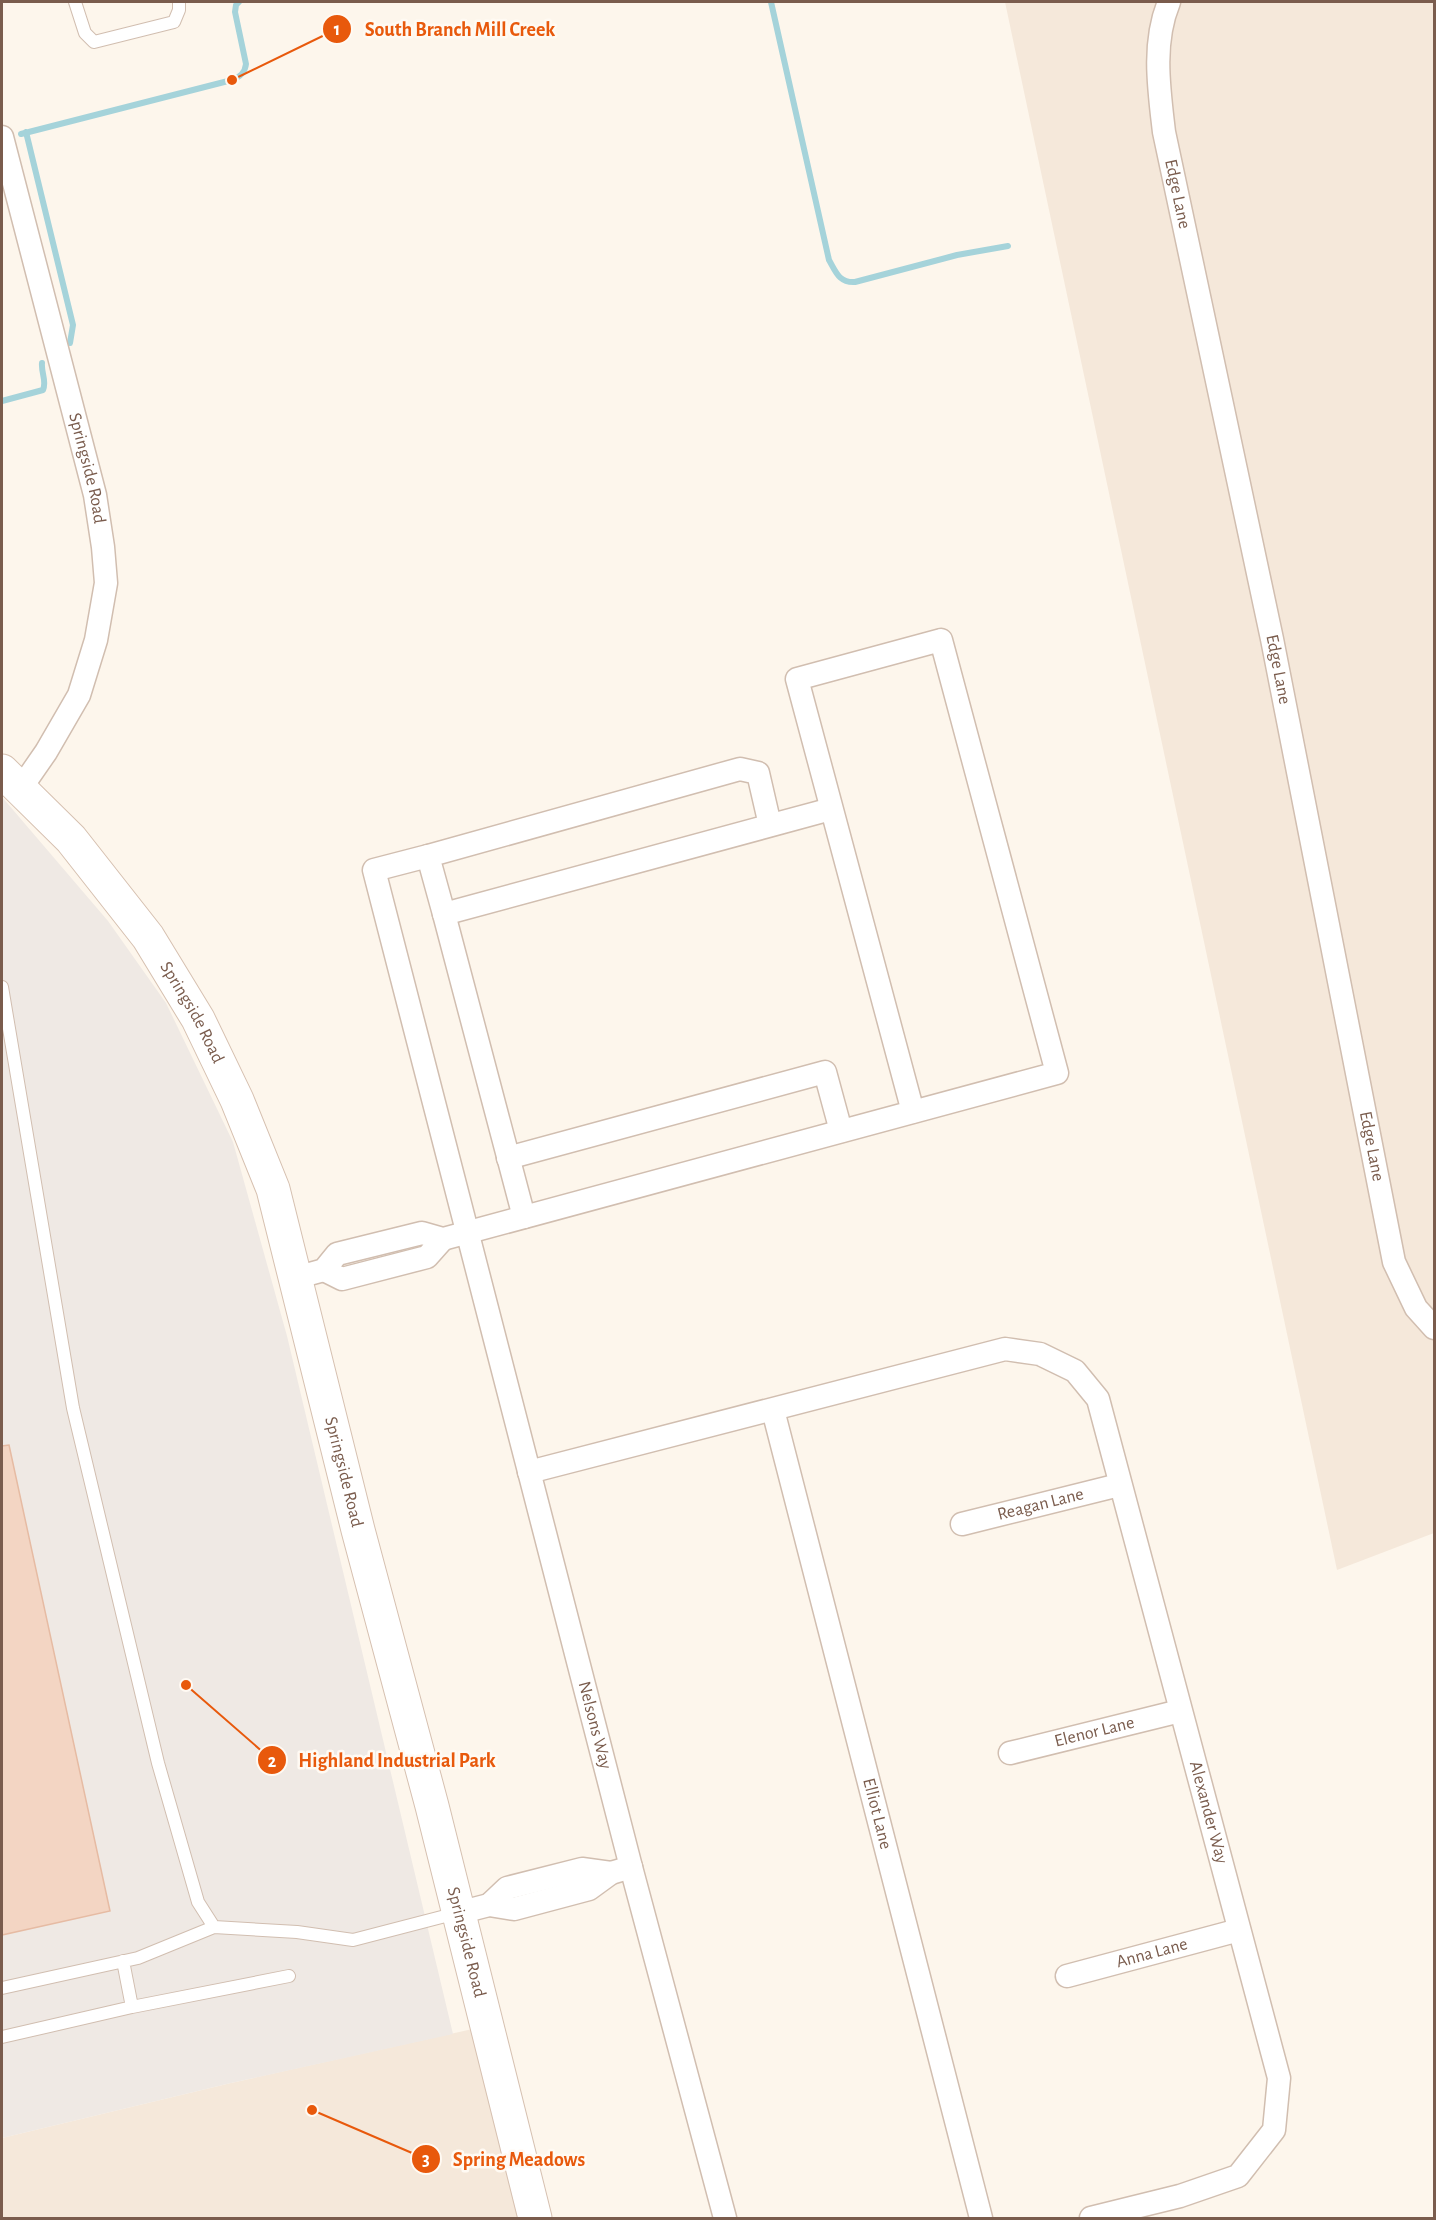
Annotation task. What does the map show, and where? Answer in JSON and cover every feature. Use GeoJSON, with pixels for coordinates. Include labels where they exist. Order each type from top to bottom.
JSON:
{"type":"FeatureCollection","features":[{"type":"Feature","properties":{"kind":"main road","name":"Springside Road"},"geometry":{"type":"LineString","coordinates":[[11,779],[71,839],[148,937],[198,1019],[237,1100],[309,1274],[458,1913],[536,2218]]}},
{"type":"Feature","properties":{"kind":"street","name":"Edge Lane"},"geometry":{"type":"LineString","coordinates":[[1168,2],[1163,15],[1158,57],[1164,132],[1274,648],[1394,1262],[1416,1308],[1434,1328]]}},
{"type":"Feature","properties":{"kind":"street","name":"Springside Road"},"geometry":{"type":"LineString","coordinates":[[2,137],[95,495],[104,547],[106,583],[96,640],[79,695],[46,752],[11,779]]}},
{"type":"Feature","properties":{"kind":"street"},"geometry":{"type":"LineString","coordinates":[[309,1274],[342,1279],[427,1257],[443,1239],[841,1131],[913,1112],[1057,1073],[941,640],[797,679],[913,1112]]}},
{"type":"Feature","properties":{"kind":"street"},"geometry":{"type":"LineString","coordinates":[[524,1217],[428,856],[740,768],[758,773],[770,825]]}},
{"type":"Feature","properties":{"kind":"street"},"geometry":{"type":"LineString","coordinates":[[444,914],[831,809]]}},
{"type":"Feature","properties":{"kind":"street","name":"Nelsons Way"},"geometry":{"type":"LineString","coordinates":[[428,856],[374,870],[529,1472],[621,1870],[725,2218]]}},
{"type":"Feature","properties":{"kind":"street"},"geometry":{"type":"LineString","coordinates":[[508,1158],[825,1072],[841,1131]]}},
{"type":"Feature","properties":{"kind":"street","name":"Alexander Way"},"geometry":{"type":"LineString","coordinates":[[773,1410],[1005,1349],[1040,1354],[1075,1371],[1098,1399],[1119,1485],[1279,2078],[1274,2130],[1238,2176],[1180,2196],[1091,2218]]}},
{"type":"Feature","properties":{"kind":"street"},"geometry":{"type":"LineString","coordinates":[[529,1472],[773,1410]]}},
{"type":"Feature","properties":{"kind":"street","name":"Elliot Lane"},"geometry":{"type":"LineString","coordinates":[[773,1410],[981,2218]]}},
{"type":"Feature","properties":{"kind":"street","name":"Reagan Lane"},"geometry":{"type":"LineString","coordinates":[[962,1524],[1119,1485]]}},
{"type":"Feature","properties":{"kind":"street","name":"Elenor Lane"},"geometry":{"type":"LineString","coordinates":[[1010,1753],[1180,1711]]}},
{"type":"Feature","properties":{"kind":"street"},"geometry":{"type":"LineString","coordinates":[[458,1913],[489,1905],[514,1909],[589,1890],[621,1870]]}},
{"type":"Feature","properties":{"kind":"street","name":"Anna Lane"},"geometry":{"type":"LineString","coordinates":[[1067,1976],[1239,1930]]}},
{"type":"Feature","properties":{"kind":"lane"},"geometry":{"type":"LineString","coordinates":[[75,2],[85,33],[94,42],[174,22],[179,10],[179,2]]}},
{"type":"Feature","properties":{"kind":"lane"},"geometry":{"type":"LineString","coordinates":[[2,987],[73,1408],[158,1762],[198,1902],[214,1927]]}},
{"type":"Feature","properties":{"kind":"lane"},"geometry":{"type":"LineString","coordinates":[[2,1988],[138,1958],[214,1927],[297,1932],[353,1940],[458,1913]]}},
{"type":"Feature","properties":{"kind":"lane"},"geometry":{"type":"LineString","coordinates":[[123,1961],[132,2007]]}},
{"type":"Feature","properties":{"kind":"lane"},"geometry":{"type":"LineString","coordinates":[[2,2037],[132,2007],[289,1976]]}},
{"type":"Feature","properties":{"kind":"shaded area"},"geometry":{"type":"Polygon","coordinates":[[[1005,2],[1434,2],[1434,1533],[1337,1570],[1005,2]]]}},
{"type":"Feature","properties":{"kind":"shaded area"},"geometry":{"type":"Polygon","coordinates":[[[2,797],[108,921],[166,1003],[233,1142],[287,1336],[453,2034],[231,2083],[2,2138],[2,797]]]}},
{"type":"Feature","properties":{"kind":"shaded area"},"geometry":{"type":"Polygon","coordinates":[[[486,2026],[536,2218],[2,2218],[2,2138],[231,2083],[486,2026]]]}},
{"type":"Feature","properties":{"kind":"building"},"geometry":{"type":"Polygon","coordinates":[[[9,1445],[110,1911],[2,1935],[2,1446],[9,1445]]]}},
{"type":"Feature","properties":{"kind":"waterway"},"geometry":{"type":"LineString","coordinates":[[21,134],[237,78],[243,72],[246,64],[235,12],[239,2]]}},
{"type":"Feature","properties":{"kind":"waterway"},"geometry":{"type":"LineString","coordinates":[[771,2],[829,260],[839,276],[845,281],[855,282],[957,255],[1008,246]]}},
{"type":"Feature","properties":{"kind":"waterway"},"geometry":{"type":"LineString","coordinates":[[26,132],[73,325],[70,343]]}},
{"type":"Feature","properties":{"kind":"waterway"},"geometry":{"type":"LineString","coordinates":[[2,401],[43,390],[42,363]]}},
{"type":"Feature","properties":{"kind":"place","name":"South Branch Mill Creek"},"geometry":{"type":"Point","coordinates":[232,80]}},
{"type":"Feature","properties":{"kind":"place","name":"Highland Industrial Park"},"geometry":{"type":"Point","coordinates":[186,1685]}},
{"type":"Feature","properties":{"kind":"place","name":"Spring Meadows"},"geometry":{"type":"Point","coordinates":[312,2110]}}]}
